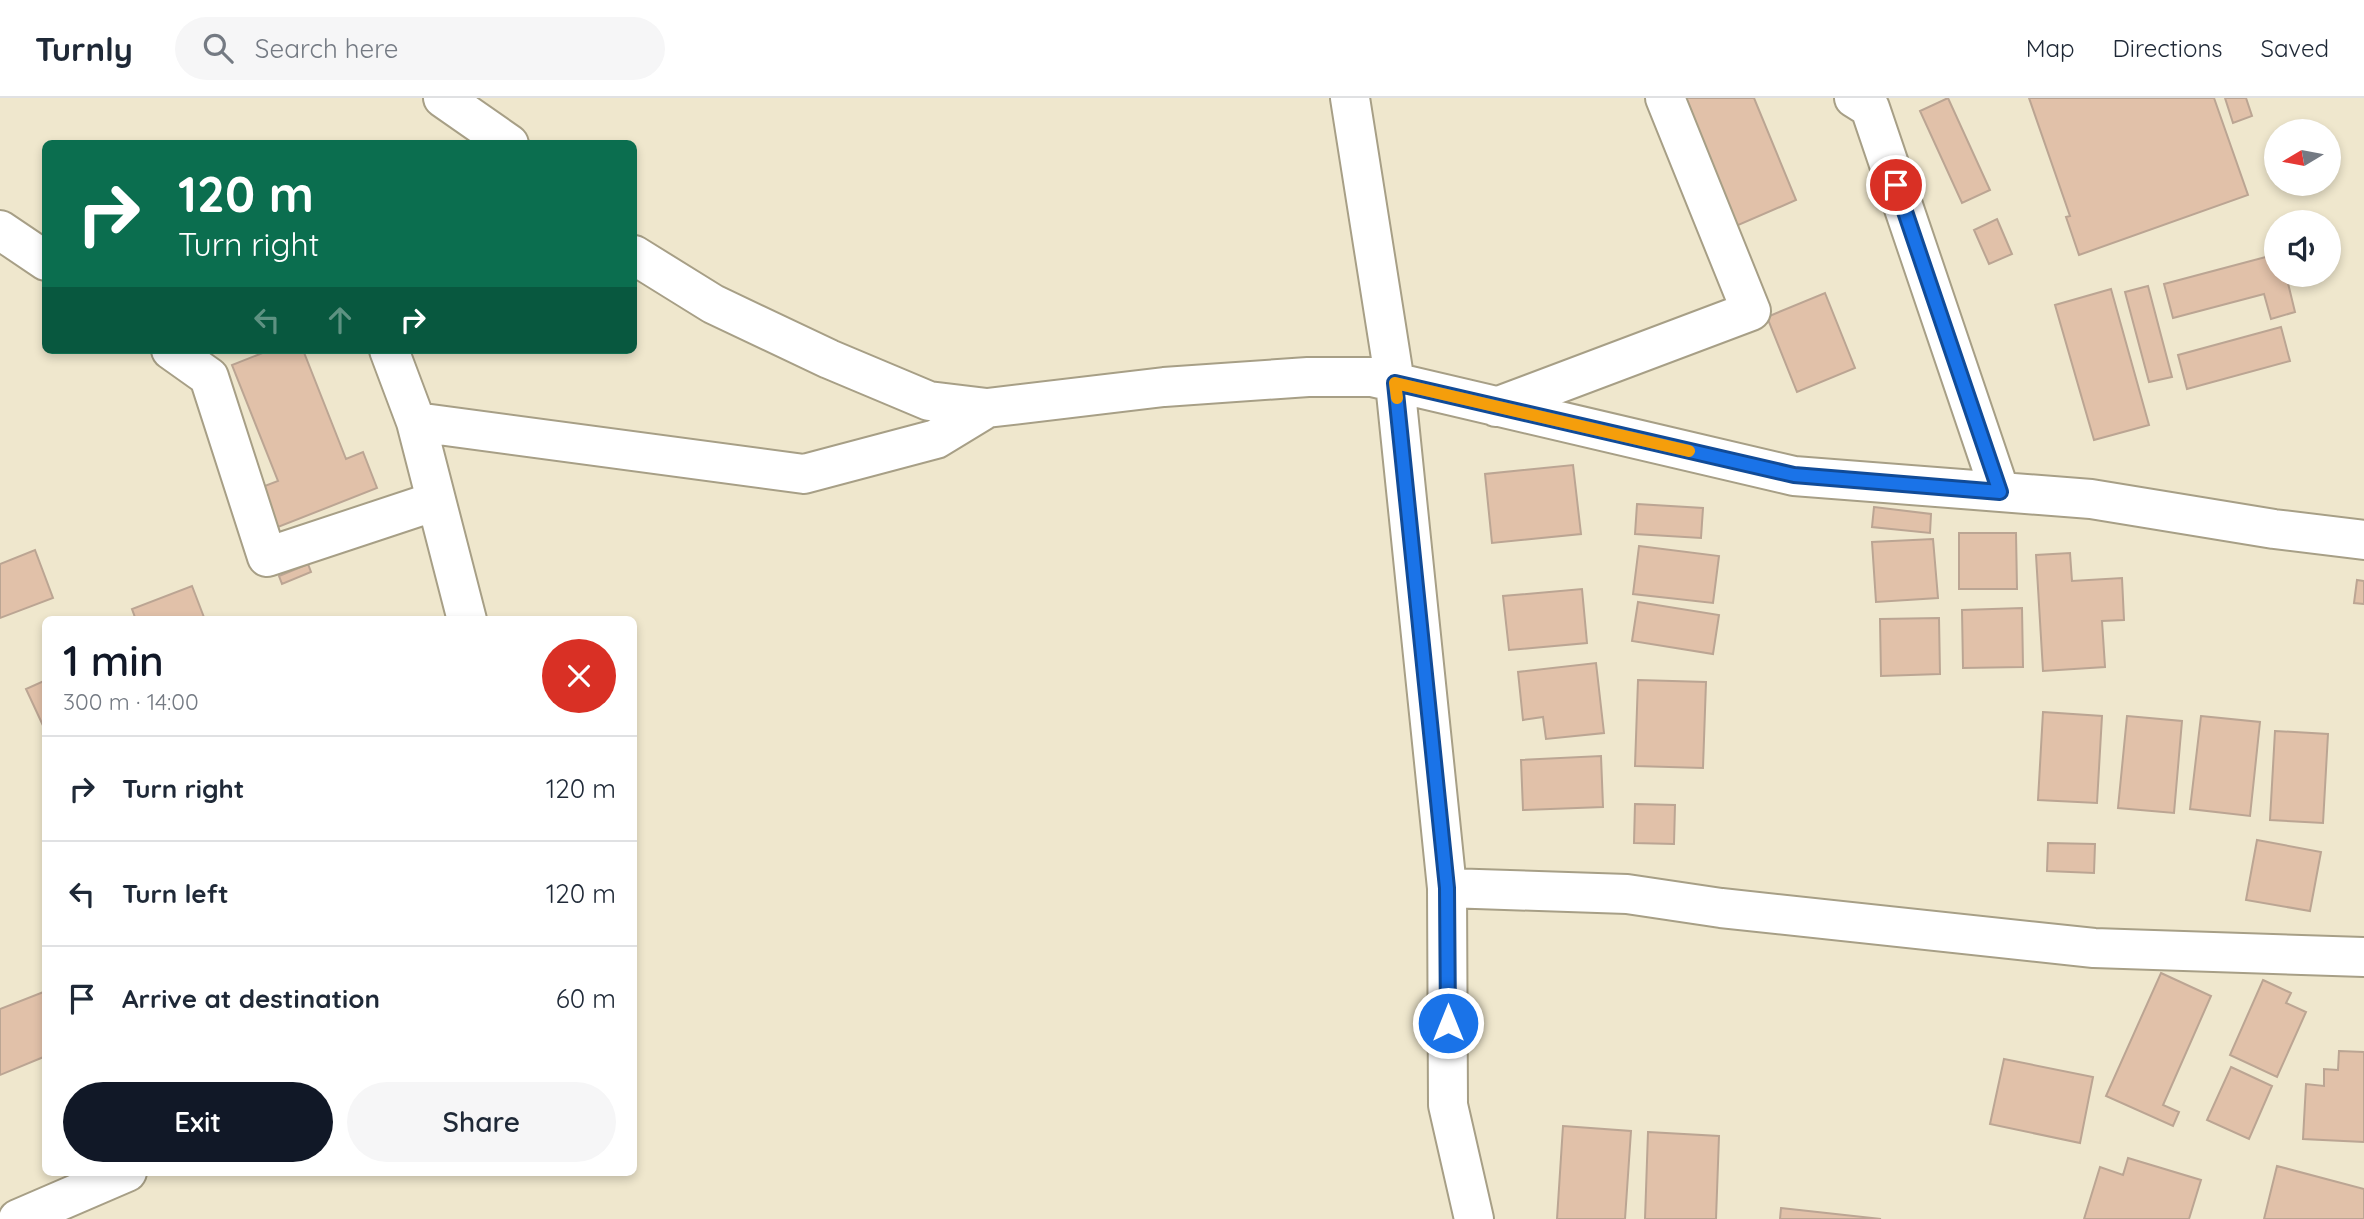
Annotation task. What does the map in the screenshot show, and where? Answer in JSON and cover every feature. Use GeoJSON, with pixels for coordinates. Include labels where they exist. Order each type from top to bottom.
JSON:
{"type":"FeatureCollection","features":[{"type":"Feature","properties":{"kind":"street"},"geometry":{"type":"LineString","coordinates":[[443,98],[503,140]]}},
{"type":"Feature","properties":{"kind":"street"},"geometry":{"type":"LineString","coordinates":[[1350,98],[1395,383],[1447,888],[1448,1105],[1474,1219]]}},
{"type":"Feature","properties":{"kind":"street"},"geometry":{"type":"LineString","coordinates":[[1496,407],[1751,311],[1665,98]]}},
{"type":"Feature","properties":{"kind":"street"},"geometry":{"type":"LineString","coordinates":[[1854,98],[1870,108],[2000,492]]}},
{"type":"Feature","properties":{"kind":"street"},"geometry":{"type":"LineString","coordinates":[[0,230],[42,258]]}},
{"type":"Feature","properties":{"kind":"street"},"geometry":{"type":"LineString","coordinates":[[637,257],[713,304],[829,359],[929,401],[987,408],[1164,387],[1308,377],[1372,377],[1794,475],[2091,499],[2299,533],[2364,540]]}},
{"type":"Feature","properties":{"kind":"street"},"geometry":{"type":"LineString","coordinates":[[177,354],[209,377],[267,556],[436,501]]}},
{"type":"Feature","properties":{"kind":"street"},"geometry":{"type":"LineString","coordinates":[[390,354],[416,422],[466,616]]}},
{"type":"Feature","properties":{"kind":"street"},"geometry":{"type":"LineString","coordinates":[[416,422],[804,474],[936,439],[987,408]]}},
{"type":"Feature","properties":{"kind":"street"},"geometry":{"type":"LineString","coordinates":[[1447,888],[1627,894],[1721,908],[2094,948],[2364,957]]}},
{"type":"Feature","properties":{"kind":"street"},"geometry":{"type":"LineString","coordinates":[[18,1219],[118,1176]]}},
{"type":"Feature","properties":{"kind":"building"},"geometry":{"type":"Polygon","coordinates":[[[1682,98],[1754,98],[1796,200],[1736,226],[1682,98]]]}},
{"type":"Feature","properties":{"kind":"building"},"geometry":{"type":"Polygon","coordinates":[[[1948,98],[1990,190],[1962,203],[1920,111],[1948,98]]]}},
{"type":"Feature","properties":{"kind":"building"},"geometry":{"type":"Polygon","coordinates":[[[2029,98],[2214,98],[2248,195],[2079,255],[2066,217],[2070,216],[2029,98]]]}},
{"type":"Feature","properties":{"kind":"building"},"geometry":{"type":"Polygon","coordinates":[[[2225,98],[2246,98],[2252,116],[2233,123],[2225,98]]]}},
{"type":"Feature","properties":{"kind":"building"},"geometry":{"type":"Polygon","coordinates":[[[1997,219],[2012,254],[1989,264],[1974,230],[1997,219]]]}},
{"type":"Feature","properties":{"kind":"building"},"geometry":{"type":"Polygon","coordinates":[[[2264,257],[2264,287],[2289,287],[2295,312],[2271,319],[2264,294],[2173,318],[2164,284],[2264,257]]]}},
{"type":"Feature","properties":{"kind":"building"},"geometry":{"type":"Polygon","coordinates":[[[2148,286],[2172,377],[2149,382],[2125,292],[2148,286]]]}},
{"type":"Feature","properties":{"kind":"building"},"geometry":{"type":"Polygon","coordinates":[[[2111,289],[2149,425],[2094,440],[2055,305],[2111,289]]]}},
{"type":"Feature","properties":{"kind":"building"},"geometry":{"type":"Polygon","coordinates":[[[1825,293],[1855,368],[1797,392],[1767,317],[1825,293]]]}},
{"type":"Feature","properties":{"kind":"building"},"geometry":{"type":"Polygon","coordinates":[[[2281,327],[2290,361],[2187,389],[2178,355],[2281,327]]]}},
{"type":"Feature","properties":{"kind":"building"},"geometry":{"type":"Polygon","coordinates":[[[260,354],[305,354],[346,459],[363,452],[377,488],[278,527],[262,487],[278,481],[232,365],[260,354]]]}},
{"type":"Feature","properties":{"kind":"building"},"geometry":{"type":"Polygon","coordinates":[[[1573,465],[1581,534],[1492,543],[1485,474],[1573,465]]]}},
{"type":"Feature","properties":{"kind":"building"},"geometry":{"type":"Polygon","coordinates":[[[1637,504],[1703,508],[1701,538],[1635,534],[1637,504]]]}},
{"type":"Feature","properties":{"kind":"building"},"geometry":{"type":"Polygon","coordinates":[[[1874,507],[1931,514],[1930,533],[1872,527],[1874,507]]]}},
{"type":"Feature","properties":{"kind":"building"},"geometry":{"type":"Polygon","coordinates":[[[1959,533],[2016,533],[2017,589],[1959,589],[1959,533]]]}},
{"type":"Feature","properties":{"kind":"building"},"geometry":{"type":"Polygon","coordinates":[[[1933,539],[1938,598],[1876,602],[1872,542],[1933,539]]]}},
{"type":"Feature","properties":{"kind":"building"},"geometry":{"type":"Polygon","coordinates":[[[1639,546],[1719,556],[1713,603],[1633,594],[1639,546]]]}},
{"type":"Feature","properties":{"kind":"building"},"geometry":{"type":"Polygon","coordinates":[[[35,550],[53,598],[0,618],[0,564],[35,550]]]}},
{"type":"Feature","properties":{"kind":"building"},"geometry":{"type":"Polygon","coordinates":[[[2070,553],[2072,581],[2122,578],[2124,620],[2102,621],[2105,667],[2043,671],[2036,555],[2070,553]]]}},
{"type":"Feature","properties":{"kind":"building"},"geometry":{"type":"Polygon","coordinates":[[[308,564],[311,572],[282,584],[279,576],[308,564]]]}},
{"type":"Feature","properties":{"kind":"building"},"geometry":{"type":"Polygon","coordinates":[[[2357,580],[2364,581],[2364,604],[2354,603],[2357,580]]]}},
{"type":"Feature","properties":{"kind":"building"},"geometry":{"type":"Polygon","coordinates":[[[192,586],[203,616],[135,616],[132,609],[192,586]]]}},
{"type":"Feature","properties":{"kind":"building"},"geometry":{"type":"Polygon","coordinates":[[[1582,589],[1587,643],[1509,650],[1503,596],[1582,589]]]}},
{"type":"Feature","properties":{"kind":"building"},"geometry":{"type":"Polygon","coordinates":[[[1638,602],[1719,615],[1713,654],[1632,641],[1638,602]]]}},
{"type":"Feature","properties":{"kind":"building"},"geometry":{"type":"Polygon","coordinates":[[[2022,608],[2023,667],[1963,668],[1962,610],[2022,608]]]}},
{"type":"Feature","properties":{"kind":"building"},"geometry":{"type":"Polygon","coordinates":[[[1939,618],[1940,674],[1881,676],[1880,619],[1939,618]]]}},
{"type":"Feature","properties":{"kind":"building"},"geometry":{"type":"Polygon","coordinates":[[[1596,663],[1604,733],[1546,739],[1543,717],[1523,720],[1518,672],[1596,663]]]}},
{"type":"Feature","properties":{"kind":"building"},"geometry":{"type":"Polygon","coordinates":[[[1638,680],[1706,682],[1703,768],[1635,766],[1638,680]]]}},
{"type":"Feature","properties":{"kind":"building"},"geometry":{"type":"Polygon","coordinates":[[[42,682],[42,723],[26,689],[42,682]]]}},
{"type":"Feature","properties":{"kind":"building"},"geometry":{"type":"Polygon","coordinates":[[[2043,712],[2102,716],[2097,803],[2038,800],[2043,712]]]}},
{"type":"Feature","properties":{"kind":"building"},"geometry":{"type":"Polygon","coordinates":[[[2127,716],[2182,721],[2174,813],[2118,808],[2127,716]]]}},
{"type":"Feature","properties":{"kind":"building"},"geometry":{"type":"Polygon","coordinates":[[[2201,716],[2260,722],[2250,816],[2190,809],[2201,716]]]}},
{"type":"Feature","properties":{"kind":"building"},"geometry":{"type":"Polygon","coordinates":[[[2275,731],[2328,734],[2323,823],[2270,820],[2275,731]]]}},
{"type":"Feature","properties":{"kind":"building"},"geometry":{"type":"Polygon","coordinates":[[[1601,756],[1603,807],[1523,810],[1521,760],[1601,756]]]}},
{"type":"Feature","properties":{"kind":"building"},"geometry":{"type":"Polygon","coordinates":[[[1635,804],[1675,805],[1674,844],[1634,843],[1635,804]]]}},
{"type":"Feature","properties":{"kind":"building"},"geometry":{"type":"Polygon","coordinates":[[[2257,840],[2321,852],[2310,911],[2246,900],[2257,840]]]}},
{"type":"Feature","properties":{"kind":"building"},"geometry":{"type":"Polygon","coordinates":[[[2048,843],[2095,844],[2094,873],[2047,871],[2048,843]]]}},
{"type":"Feature","properties":{"kind":"building"},"geometry":{"type":"Polygon","coordinates":[[[2161,973],[2211,996],[2163,1105],[2179,1112],[2173,1126],[2106,1096],[2161,973]]]}},
{"type":"Feature","properties":{"kind":"building"},"geometry":{"type":"Polygon","coordinates":[[[2263,980],[2291,993],[2286,1003],[2306,1012],[2277,1077],[2230,1055],[2263,980]]]}},
{"type":"Feature","properties":{"kind":"building"},"geometry":{"type":"Polygon","coordinates":[[[42,993],[42,1058],[0,1075],[0,1009],[42,993]]]}},
{"type":"Feature","properties":{"kind":"building"},"geometry":{"type":"Polygon","coordinates":[[[2339,1051],[2364,1052],[2364,1142],[2303,1139],[2306,1084],[2324,1086],[2324,1069],[2338,1070],[2339,1051]]]}},
{"type":"Feature","properties":{"kind":"building"},"geometry":{"type":"Polygon","coordinates":[[[2004,1059],[2093,1077],[2080,1143],[1990,1124],[2004,1059]]]}},
{"type":"Feature","properties":{"kind":"building"},"geometry":{"type":"Polygon","coordinates":[[[2231,1067],[2272,1086],[2249,1139],[2207,1120],[2231,1067]]]}},
{"type":"Feature","properties":{"kind":"building"},"geometry":{"type":"Polygon","coordinates":[[[1563,1126],[1631,1131],[1625,1219],[1557,1219],[1563,1126]]]}},
{"type":"Feature","properties":{"kind":"building"},"geometry":{"type":"Polygon","coordinates":[[[1648,1132],[1719,1136],[1716,1219],[1645,1219],[1648,1132]]]}},
{"type":"Feature","properties":{"kind":"building"},"geometry":{"type":"Polygon","coordinates":[[[2128,1158],[2201,1180],[2189,1219],[2084,1219],[2100,1167],[2123,1175],[2128,1158]]]}},
{"type":"Feature","properties":{"kind":"building"},"geometry":{"type":"Polygon","coordinates":[[[2277,1166],[2364,1189],[2364,1219],[2264,1219],[2277,1166]]]}},
{"type":"Feature","properties":{"kind":"building"},"geometry":{"type":"Polygon","coordinates":[[[1781,1208],[1881,1219],[1780,1219],[1781,1208]]]}},
{"type":"Feature","properties":{"kind":"slow traffic"},"geometry":{"type":"LineString","coordinates":[[1397,398],[1395,383],[1689,451]]}},
{"type":"Feature","properties":{"kind":"route"},"geometry":{"type":"LineString","coordinates":[[1448,1023],[1447,888],[1395,383],[1794,475],[2000,492],[1896,185]]}}]}
